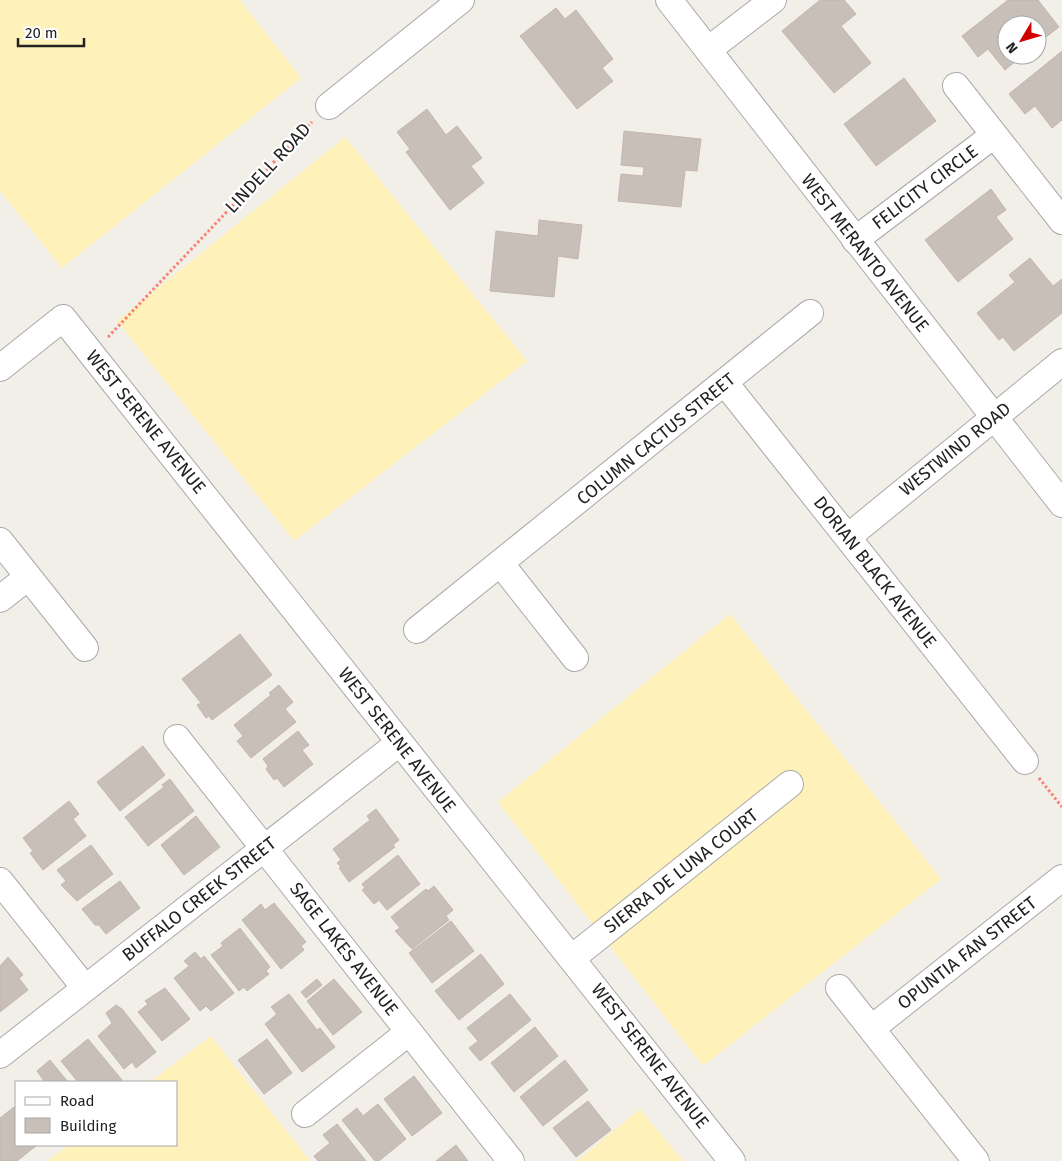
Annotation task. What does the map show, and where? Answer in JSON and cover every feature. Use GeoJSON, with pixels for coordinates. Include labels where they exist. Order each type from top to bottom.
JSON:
{"type":"FeatureCollection","features":[{"type":"Feature","properties":{"kind":"street"},"geometry":{"type":"LineString","coordinates":[[329,106],[461,0]]}},
{"type":"Feature","properties":{"kind":"street","name":"WEST MERANTO AVENUE"},"geometry":{"type":"LineString","coordinates":[[669,0],[1062,504]]}},
{"type":"Feature","properties":{"kind":"street"},"geometry":{"type":"LineString","coordinates":[[708,50],[773,0]]}},
{"type":"Feature","properties":{"kind":"street","name":"FELICITY CIRCLE"},"geometry":{"type":"LineString","coordinates":[[956,86],[1062,221]]}},
{"type":"Feature","properties":{"kind":"street","name":"FELICITY CIRCLE"},"geometry":{"type":"LineString","coordinates":[[855,240],[994,135]]}},
{"type":"Feature","properties":{"kind":"street","name":"COLUMN CACTUS STREET"},"geometry":{"type":"LineString","coordinates":[[417,630],[810,313]]}},
{"type":"Feature","properties":{"kind":"street","name":"WEST SERENE AVENUE"},"geometry":{"type":"LineString","coordinates":[[0,368],[63,318],[732,1161]]}},
{"type":"Feature","properties":{"kind":"street","name":"WESTWIND ROAD"},"geometry":{"type":"LineString","coordinates":[[848,537],[1062,362]]}},
{"type":"Feature","properties":{"kind":"street","name":"DORIAN BLACK AVENUE"},"geometry":{"type":"LineString","coordinates":[[725,383],[1025,761]]}},
{"type":"Feature","properties":{"kind":"street"},"geometry":{"type":"LineString","coordinates":[[0,541],[85,648]]}},
{"type":"Feature","properties":{"kind":"street"},"geometry":{"type":"LineString","coordinates":[[501,564],[575,658]]}},
{"type":"Feature","properties":{"kind":"street"},"geometry":{"type":"LineString","coordinates":[[0,598],[28,576]]}},
{"type":"Feature","properties":{"kind":"street","name":"SAGE LAKES AVENUE"},"geometry":{"type":"LineString","coordinates":[[177,738],[511,1161]]}},
{"type":"Feature","properties":{"kind":"street","name":"BUFFALO CREEK STREET"},"geometry":{"type":"LineString","coordinates":[[0,1055],[399,743]]}},
{"type":"Feature","properties":{"kind":"street","name":"SIERRA DE LUNA COURT"},"geometry":{"type":"LineString","coordinates":[[572,958],[790,784]]}},
{"type":"Feature","properties":{"kind":"street","name":"OPUNTIA FAN STREET"},"geometry":{"type":"LineString","coordinates":[[872,1028],[1062,878]]}},
{"type":"Feature","properties":{"kind":"street"},"geometry":{"type":"LineString","coordinates":[[0,881],[85,988]]}},
{"type":"Feature","properties":{"kind":"street"},"geometry":{"type":"LineString","coordinates":[[840,988],[976,1161]]}},
{"type":"Feature","properties":{"kind":"street"},"geometry":{"type":"LineString","coordinates":[[305,1114],[409,1032]]}},
{"type":"Feature","properties":{"kind":"path","name":"LINDELL ROAD"},"geometry":{"type":"LineString","coordinates":[[92,354],[329,106]]}},
{"type":"Feature","properties":{"kind":"path"},"geometry":{"type":"LineString","coordinates":[[1025,761],[1062,807]]}},
{"type":"Feature","properties":{"kind":"sand"},"geometry":{"type":"Polygon","coordinates":[[[0,0],[240,0],[301,78],[62,268],[0,191],[0,0]]]}},
{"type":"Feature","properties":{"kind":"sand"},"geometry":{"type":"Polygon","coordinates":[[[345,137],[527,361],[294,541],[117,321],[345,137]]]}},
{"type":"Feature","properties":{"kind":"sand"},"geometry":{"type":"Polygon","coordinates":[[[730,614],[941,879],[703,1066],[498,802],[730,614]]]}},
{"type":"Feature","properties":{"kind":"sand"},"geometry":{"type":"Polygon","coordinates":[[[211,1036],[310,1161],[47,1161],[68,1146],[178,1146],[178,1081],[151,1081],[211,1036]]]}},
{"type":"Feature","properties":{"kind":"sand"},"geometry":{"type":"Polygon","coordinates":[[[640,1109],[683,1161],[577,1161],[640,1109]]]}},
{"type":"Feature","properties":{"kind":"building"},"geometry":{"type":"Polygon","coordinates":[[[820,0],[844,0],[856,14],[841,26],[871,63],[834,93],[782,31],[820,0]]]}},
{"type":"Feature","properties":{"kind":"building"},"geometry":{"type":"Polygon","coordinates":[[[1008,0],[1038,0],[1059,27],[1047,36],[1047,15],[997,15],[997,60],[988,49],[978,57],[962,36],[1008,0]]]}},
{"type":"Feature","properties":{"kind":"building"},"geometry":{"type":"Polygon","coordinates":[[[556,8],[565,19],[576,10],[613,59],[602,68],[613,81],[577,109],[520,36],[556,8]]]}},
{"type":"Feature","properties":{"kind":"building"},"geometry":{"type":"Polygon","coordinates":[[[1062,51],[1062,120],[1052,128],[1035,106],[1025,114],[1009,94],[1062,51]]]}},
{"type":"Feature","properties":{"kind":"building"},"geometry":{"type":"Polygon","coordinates":[[[1001,65],[1011,65],[1005,70],[1001,65]]]}},
{"type":"Feature","properties":{"kind":"building"},"geometry":{"type":"Polygon","coordinates":[[[904,78],[936,121],[876,166],[844,124],[904,78]]]}},
{"type":"Feature","properties":{"kind":"building"},"geometry":{"type":"Polygon","coordinates":[[[427,109],[446,135],[457,126],[482,158],[471,166],[484,183],[450,210],[406,152],[410,149],[397,132],[427,109]]]}},
{"type":"Feature","properties":{"kind":"building"},"geometry":{"type":"Polygon","coordinates":[[[624,131],[701,139],[697,171],[685,170],[681,207],[618,201],[621,174],[643,176],[644,167],[621,165],[624,131]]]}},
{"type":"Feature","properties":{"kind":"building"},"geometry":{"type":"Polygon","coordinates":[[[991,189],[1006,210],[996,217],[1013,239],[958,282],[925,240],[991,189]]]}},
{"type":"Feature","properties":{"kind":"building"},"geometry":{"type":"Polygon","coordinates":[[[539,220],[582,225],[578,259],[558,256],[554,297],[490,291],[496,231],[538,236],[539,220]]]}},
{"type":"Feature","properties":{"kind":"building"},"geometry":{"type":"Polygon","coordinates":[[[1030,258],[1053,286],[1062,279],[1062,313],[1014,351],[1003,337],[999,340],[977,313],[1015,282],[1009,275],[1030,258]]]}},
{"type":"Feature","properties":{"kind":"building"},"geometry":{"type":"Polygon","coordinates":[[[240,634],[272,675],[212,720],[209,716],[206,718],[197,705],[201,703],[182,679],[240,634]]]}},
{"type":"Feature","properties":{"kind":"building"},"geometry":{"type":"Polygon","coordinates":[[[279,685],[293,702],[285,709],[296,722],[251,758],[237,741],[243,736],[234,725],[271,695],[269,693],[279,685]]]}},
{"type":"Feature","properties":{"kind":"building"},"geometry":{"type":"Polygon","coordinates":[[[298,731],[309,745],[302,750],[313,764],[284,787],[277,778],[274,780],[266,769],[268,766],[263,759],[298,731]]]}},
{"type":"Feature","properties":{"kind":"building"},"geometry":{"type":"Polygon","coordinates":[[[143,746],[165,775],[120,811],[97,782],[143,746]]]}},
{"type":"Feature","properties":{"kind":"building"},"geometry":{"type":"Polygon","coordinates":[[[170,779],[194,811],[148,846],[125,817],[164,787],[162,785],[170,779]]]}},
{"type":"Feature","properties":{"kind":"building"},"geometry":{"type":"Polygon","coordinates":[[[69,801],[79,814],[73,819],[86,836],[43,870],[30,853],[33,851],[23,838],[69,801]]]}},
{"type":"Feature","properties":{"kind":"building"},"geometry":{"type":"Polygon","coordinates":[[[376,809],[399,840],[393,845],[395,847],[349,882],[339,868],[341,867],[337,863],[341,860],[333,849],[370,820],[367,816],[376,809]]]}},
{"type":"Feature","properties":{"kind":"building"},"geometry":{"type":"Polygon","coordinates":[[[196,816],[220,847],[184,875],[161,845],[196,816]]]}},
{"type":"Feature","properties":{"kind":"building"},"geometry":{"type":"Polygon","coordinates":[[[91,845],[113,874],[77,901],[61,885],[66,881],[57,870],[91,845]]]}},
{"type":"Feature","properties":{"kind":"building"},"geometry":{"type":"Polygon","coordinates":[[[398,855],[420,884],[387,910],[379,900],[374,904],[362,890],[365,888],[362,884],[398,855]]]}},
{"type":"Feature","properties":{"kind":"building"},"geometry":{"type":"Polygon","coordinates":[[[120,881],[140,908],[106,934],[99,925],[95,925],[82,909],[120,881]]]}},
{"type":"Feature","properties":{"kind":"building"},"geometry":{"type":"Polygon","coordinates":[[[434,886],[453,910],[446,916],[449,920],[412,949],[395,931],[400,928],[391,917],[426,889],[428,891],[434,886]]]}},
{"type":"Feature","properties":{"kind":"building"},"geometry":{"type":"Polygon","coordinates":[[[274,903],[306,942],[301,946],[304,950],[281,969],[242,920],[261,904],[265,910],[274,903]]]}},
{"type":"Feature","properties":{"kind":"building"},"geometry":{"type":"Polygon","coordinates":[[[451,921],[474,951],[432,983],[409,953],[451,921]]]}},
{"type":"Feature","properties":{"kind":"building"},"geometry":{"type":"Polygon","coordinates":[[[240,928],[270,967],[266,971],[269,974],[247,991],[244,987],[239,991],[211,955],[223,946],[221,943],[240,928]]]}},
{"type":"Feature","properties":{"kind":"building"},"geometry":{"type":"Polygon","coordinates":[[[195,952],[201,959],[204,956],[234,993],[211,1011],[206,1006],[200,1011],[174,978],[189,966],[184,961],[195,952]]]}},
{"type":"Feature","properties":{"kind":"building"},"geometry":{"type":"Polygon","coordinates":[[[481,954],[504,984],[459,1020],[435,991],[481,954]]]}},
{"type":"Feature","properties":{"kind":"building"},"geometry":{"type":"Polygon","coordinates":[[[8,957],[23,975],[19,978],[28,990],[0,1012],[0,966],[8,957]]]}},
{"type":"Feature","properties":{"kind":"building"},"geometry":{"type":"Polygon","coordinates":[[[317,979],[322,985],[306,998],[301,992],[317,979]]]}},
{"type":"Feature","properties":{"kind":"building"},"geometry":{"type":"Polygon","coordinates":[[[334,979],[362,1012],[333,1035],[307,1001],[334,979]]]}},
{"type":"Feature","properties":{"kind":"building"},"geometry":{"type":"Polygon","coordinates":[[[165,988],[190,1019],[162,1041],[138,1012],[148,1004],[145,1001],[165,988]]]}},
{"type":"Feature","properties":{"kind":"building"},"geometry":{"type":"Polygon","coordinates":[[[289,994],[317,1030],[320,1028],[335,1047],[302,1072],[265,1024],[277,1014],[271,1007],[289,994]]]}},
{"type":"Feature","properties":{"kind":"building"},"geometry":{"type":"Polygon","coordinates":[[[510,994],[531,1020],[480,1061],[469,1048],[478,1041],[467,1028],[510,994]]]}},
{"type":"Feature","properties":{"kind":"building"},"geometry":{"type":"Polygon","coordinates":[[[116,1005],[122,1009],[156,1052],[136,1068],[132,1062],[124,1069],[98,1036],[112,1023],[106,1013],[116,1005]]]}},
{"type":"Feature","properties":{"kind":"building"},"geometry":{"type":"Polygon","coordinates":[[[535,1027],[558,1056],[514,1092],[491,1063],[535,1027]]]}},
{"type":"Feature","properties":{"kind":"building"},"geometry":{"type":"Polygon","coordinates":[[[88,1039],[122,1080],[77,1081],[61,1061],[88,1039]]]}},
{"type":"Feature","properties":{"kind":"building"},"geometry":{"type":"Polygon","coordinates":[[[267,1039],[292,1073],[264,1094],[238,1060],[267,1039]]]}},
{"type":"Feature","properties":{"kind":"building"},"geometry":{"type":"Polygon","coordinates":[[[50,1060],[67,1081],[44,1081],[37,1071],[50,1060]]]}},
{"type":"Feature","properties":{"kind":"building"},"geometry":{"type":"Polygon","coordinates":[[[565,1060],[588,1090],[543,1126],[520,1097],[565,1060]]]}},
{"type":"Feature","properties":{"kind":"building"},"geometry":{"type":"Polygon","coordinates":[[[414,1076],[442,1113],[412,1136],[384,1099],[414,1076]]]}},
{"type":"Feature","properties":{"kind":"building"},"geometry":{"type":"Polygon","coordinates":[[[588,1101],[611,1130],[576,1157],[553,1128],[588,1101]]]}},
{"type":"Feature","properties":{"kind":"building"},"geometry":{"type":"Polygon","coordinates":[[[378,1104],[406,1139],[379,1161],[375,1161],[342,1120],[357,1108],[363,1116],[378,1104]]]}},
{"type":"Feature","properties":{"kind":"building"},"geometry":{"type":"Polygon","coordinates":[[[14,1107],[15,1146],[36,1146],[17,1161],[0,1161],[0,1118],[14,1107]]]}},
{"type":"Feature","properties":{"kind":"building"},"geometry":{"type":"Polygon","coordinates":[[[337,1124],[366,1161],[318,1161],[314,1156],[330,1143],[323,1135],[337,1124]]]}},
{"type":"Feature","properties":{"kind":"building"},"geometry":{"type":"Polygon","coordinates":[[[456,1145],[468,1161],[436,1161],[456,1145]]]}}]}
